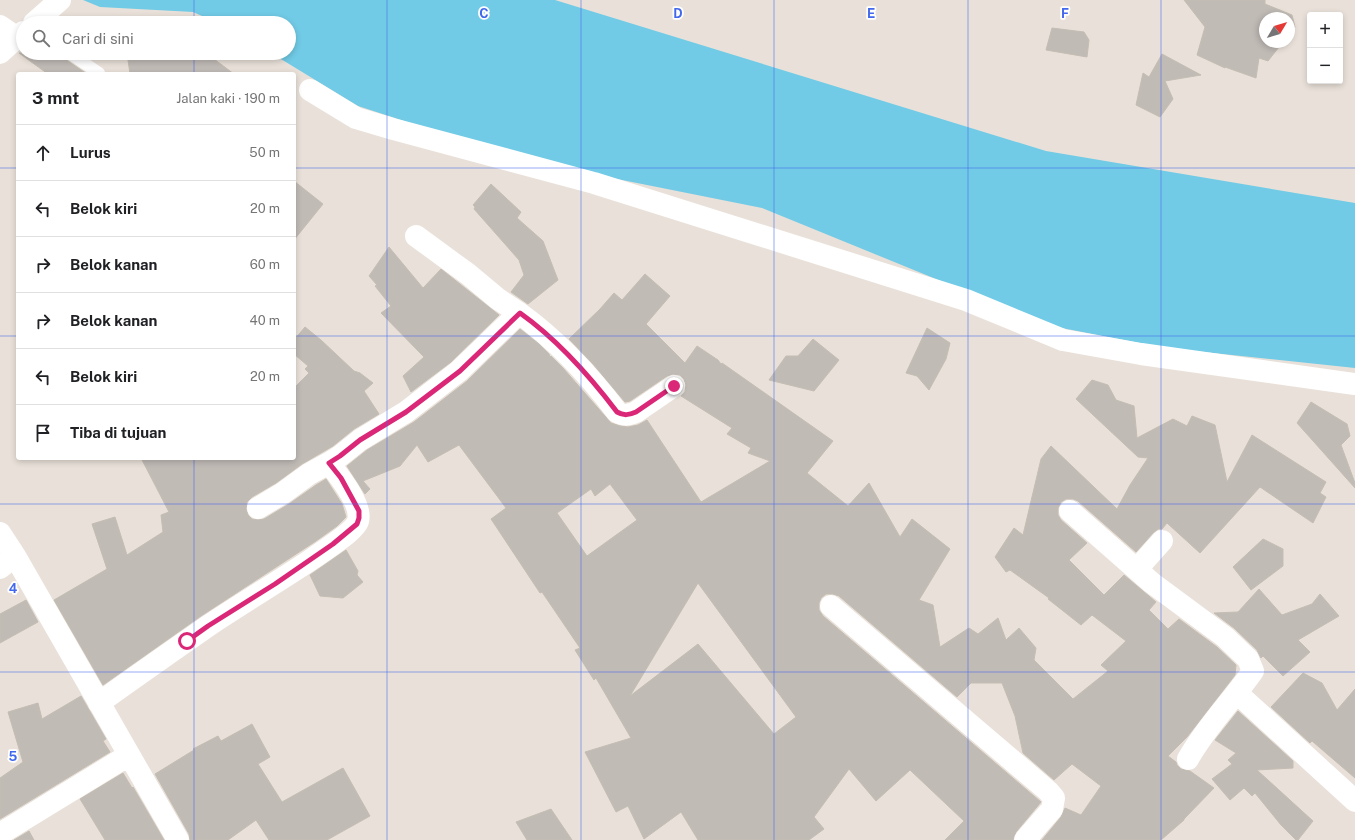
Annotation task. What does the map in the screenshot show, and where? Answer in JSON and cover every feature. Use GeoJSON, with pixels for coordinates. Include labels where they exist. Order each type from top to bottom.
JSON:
{"type":"FeatureCollection","features":[{"type":"Feature","properties":{"kind":"street"},"geometry":{"type":"LineString","coordinates":[[42,16],[59,1]]}},
{"type":"Feature","properties":{"kind":"street"},"geometry":{"type":"LineString","coordinates":[[0,53],[13,32]]}},
{"type":"Feature","properties":{"kind":"street"},"geometry":{"type":"LineString","coordinates":[[310,90],[356,118],[594,182],[966,300],[1063,340],[1141,354],[1355,384]]}},
{"type":"Feature","properties":{"kind":"street"},"geometry":{"type":"LineString","coordinates":[[416,236],[468,274],[498,299],[520,313],[547,335],[573,359],[617,412],[623,415],[636,412],[674,386]]}},
{"type":"Feature","properties":{"kind":"street"},"geometry":{"type":"LineString","coordinates":[[258,508],[340,456],[360,440],[406,412],[460,371],[520,313]]}},
{"type":"Feature","properties":{"kind":"street"},"geometry":{"type":"LineString","coordinates":[[99,703],[208,626],[275,584],[333,544],[357,524],[359,511],[341,478],[329,463]]}},
{"type":"Feature","properties":{"kind":"street"},"geometry":{"type":"LineString","coordinates":[[1070,511],[1152,583],[1225,638],[1248,659],[1253,671],[1237,693],[1208,727],[1188,759]]}},
{"type":"Feature","properties":{"kind":"street"},"geometry":{"type":"LineString","coordinates":[[0,533],[8,562],[99,703],[178,840]]}},
{"type":"Feature","properties":{"kind":"street"},"geometry":{"type":"LineString","coordinates":[[1137,569],[1162,541]]}},
{"type":"Feature","properties":{"kind":"street"},"geometry":{"type":"LineString","coordinates":[[831,606],[1042,786],[1054,798],[1052,809],[1025,840]]}},
{"type":"Feature","properties":{"kind":"street"},"geometry":{"type":"LineString","coordinates":[[1237,693],[1355,801]]}},
{"type":"Feature","properties":{"kind":"street"},"geometry":{"type":"LineString","coordinates":[[0,834],[129,755]]}},
{"type":"Feature","properties":{"kind":"lane"},"geometry":{"type":"LineString","coordinates":[[79,60],[96,72]]}},
{"type":"Feature","properties":{"kind":"water"},"geometry":{"type":"Polygon","coordinates":[[[83,0],[555,0],[1046,151],[1355,203],[1355,368],[1166,348],[1051,326],[762,208],[527,161],[358,106],[282,60],[296,60],[296,16],[202,16],[193,12],[100,7],[83,0]]]}},
{"type":"Feature","properties":{"kind":"building"},"geometry":{"type":"Polygon","coordinates":[[[1184,0],[1265,0],[1265,4],[1285,12],[1259,12],[1259,48],[1278,48],[1268,61],[1259,58],[1256,78],[1225,68],[1197,55],[1205,27],[1184,0]]]}},
{"type":"Feature","properties":{"kind":"building"},"geometry":{"type":"Polygon","coordinates":[[[1052,28],[1084,32],[1089,40],[1087,57],[1046,50],[1052,28]]]}},
{"type":"Feature","properties":{"kind":"building"},"geometry":{"type":"Polygon","coordinates":[[[1162,54],[1201,75],[1165,81],[1173,99],[1160,117],[1136,105],[1143,73],[1149,77],[1162,54]]]}},
{"type":"Feature","properties":{"kind":"building"},"geometry":{"type":"Polygon","coordinates":[[[29,60],[66,60],[84,72],[45,72],[29,60]]]}},
{"type":"Feature","properties":{"kind":"building"},"geometry":{"type":"Polygon","coordinates":[[[128,60],[215,60],[231,72],[130,72],[128,60]]]}},
{"type":"Feature","properties":{"kind":"building"},"geometry":{"type":"Polygon","coordinates":[[[296,183],[323,204],[296,238],[296,183]]]}},
{"type":"Feature","properties":{"kind":"building"},"geometry":{"type":"Polygon","coordinates":[[[491,184],[521,212],[517,218],[543,241],[558,280],[528,304],[511,292],[524,275],[519,260],[474,209],[475,207],[473,205],[491,184]]]}},
{"type":"Feature","properties":{"kind":"building"},"geometry":{"type":"Polygon","coordinates":[[[389,247],[423,288],[441,269],[499,315],[451,362],[411,392],[403,376],[424,357],[381,313],[391,306],[369,276],[389,247]]]}},
{"type":"Feature","properties":{"kind":"building"},"geometry":{"type":"Polygon","coordinates":[[[645,274],[670,296],[646,324],[685,363],[697,346],[833,441],[807,473],[848,506],[869,483],[900,537],[912,519],[950,549],[919,600],[933,605],[940,647],[969,628],[978,634],[998,618],[1006,640],[1019,628],[1036,648],[1034,660],[1073,699],[1108,671],[1101,665],[1126,641],[1092,615],[1081,625],[1048,599],[1049,598],[1010,570],[1006,572],[995,557],[1014,528],[1023,535],[1041,459],[1051,446],[1117,509],[1130,485],[1148,458],[1138,457],[1076,399],[1092,380],[1108,385],[1116,400],[1134,406],[1137,438],[1173,419],[1187,426],[1192,416],[1215,425],[1227,482],[1252,435],[1326,482],[1320,493],[1326,497],[1313,523],[1260,487],[1200,553],[1167,523],[1162,529],[1158,529],[1153,533],[1136,552],[1078,501],[1066,499],[1061,502],[1058,508],[1058,515],[1061,520],[1087,543],[1069,560],[1104,595],[1124,575],[1156,602],[1149,610],[1168,629],[1179,619],[1217,647],[1236,665],[1235,675],[1187,737],[1168,756],[1176,762],[1181,769],[1190,771],[1214,788],[1184,820],[1161,840],[1042,840],[1061,817],[1065,808],[1081,815],[1101,786],[1072,764],[1054,780],[1023,753],[1015,716],[1002,683],[971,683],[957,697],[839,596],[826,594],[821,598],[819,603],[819,610],[823,616],[1041,802],[1016,832],[1013,840],[945,840],[964,821],[910,770],[876,801],[849,769],[814,817],[824,829],[809,840],[698,840],[681,812],[644,839],[628,806],[616,812],[585,752],[631,738],[596,678],[594,680],[575,650],[580,648],[542,592],[540,593],[491,519],[506,508],[459,445],[428,462],[417,445],[400,466],[363,481],[370,489],[365,494],[347,466],[367,450],[414,422],[467,381],[520,329],[539,344],[550,357],[551,356],[563,368],[611,423],[628,427],[638,425],[647,420],[701,502],[770,461],[748,453],[751,448],[727,434],[732,428],[681,396],[685,392],[686,385],[684,379],[680,375],[673,374],[667,376],[630,401],[625,402],[593,364],[569,339],[614,293],[622,300],[645,274]],[[610,484],[595,496],[591,489],[557,513],[587,556],[637,520],[610,484]],[[698,583],[630,696],[698,644],[774,734],[796,717],[698,583]]]}},
{"type":"Feature","properties":{"kind":"building"},"geometry":{"type":"Polygon","coordinates":[[[305,327],[354,371],[360,373],[373,383],[364,391],[379,414],[354,429],[333,446],[302,464],[276,483],[252,497],[247,502],[246,509],[248,515],[252,519],[264,519],[326,479],[342,504],[346,517],[337,526],[316,541],[201,616],[103,685],[54,600],[107,569],[92,524],[115,517],[127,555],[163,532],[161,515],[169,512],[142,460],[296,460],[296,386],[309,373],[305,369],[308,366],[296,356],[296,338],[305,327]]]}},
{"type":"Feature","properties":{"kind":"building"},"geometry":{"type":"Polygon","coordinates":[[[927,328],[950,343],[946,359],[929,390],[917,376],[906,373],[927,328]]]}},
{"type":"Feature","properties":{"kind":"building"},"geometry":{"type":"Polygon","coordinates":[[[813,339],[839,360],[814,391],[769,380],[786,356],[798,356],[813,339]]]}},
{"type":"Feature","properties":{"kind":"building"},"geometry":{"type":"Polygon","coordinates":[[[1311,402],[1347,424],[1350,436],[1341,445],[1355,483],[1355,488],[1297,423],[1311,402]]]}},
{"type":"Feature","properties":{"kind":"building"},"geometry":{"type":"Polygon","coordinates":[[[1263,539],[1283,549],[1283,566],[1251,590],[1233,567],[1263,539]]]}},
{"type":"Feature","properties":{"kind":"building"},"geometry":{"type":"Polygon","coordinates":[[[346,550],[358,571],[357,575],[363,582],[343,598],[320,596],[310,575],[346,550]]]}},
{"type":"Feature","properties":{"kind":"building"},"geometry":{"type":"Polygon","coordinates":[[[1259,589],[1282,615],[1312,604],[1320,594],[1339,616],[1298,640],[1310,652],[1283,676],[1263,656],[1261,658],[1257,650],[1234,628],[1214,613],[1238,612],[1259,589]]]}},
{"type":"Feature","properties":{"kind":"building"},"geometry":{"type":"Polygon","coordinates":[[[26,600],[38,622],[0,643],[0,614],[26,600]]]}},
{"type":"Feature","properties":{"kind":"building"},"geometry":{"type":"Polygon","coordinates":[[[1303,673],[1322,683],[1337,710],[1355,689],[1355,778],[1312,741],[1310,743],[1271,707],[1303,673]]]}},
{"type":"Feature","properties":{"kind":"building"},"geometry":{"type":"Polygon","coordinates":[[[81,696],[106,739],[103,741],[110,752],[0,819],[0,778],[23,762],[8,712],[38,703],[42,719],[81,696]]]}},
{"type":"Feature","properties":{"kind":"building"},"geometry":{"type":"Polygon","coordinates":[[[1238,711],[1293,761],[1293,768],[1257,770],[1313,821],[1298,840],[1296,840],[1281,825],[1255,793],[1252,796],[1244,788],[1230,800],[1212,779],[1232,764],[1228,760],[1236,753],[1215,740],[1238,711]]]}},
{"type":"Feature","properties":{"kind":"building"},"geometry":{"type":"Polygon","coordinates":[[[252,724],[270,757],[258,764],[282,802],[343,768],[370,816],[327,840],[269,840],[256,820],[228,840],[190,840],[189,834],[155,774],[194,750],[193,749],[218,736],[221,741],[252,724]]]}},
{"type":"Feature","properties":{"kind":"building"},"geometry":{"type":"Polygon","coordinates":[[[123,773],[132,788],[133,787],[164,840],[105,840],[80,799],[123,773]]]}},
{"type":"Feature","properties":{"kind":"building"},"geometry":{"type":"Polygon","coordinates":[[[551,809],[572,840],[527,840],[516,822],[551,809]]]}},
{"type":"Feature","properties":{"kind":"building"},"geometry":{"type":"Polygon","coordinates":[[[29,831],[34,840],[14,840],[29,831]]]}},
{"type":"Feature","properties":{"kind":"route"},"geometry":{"type":"LineString","coordinates":[[187,641],[275,584],[333,544],[357,524],[359,511],[341,478],[329,463],[360,440],[406,412],[460,371],[520,313],[573,359],[617,412],[623,415],[636,412],[674,386]]}}]}
